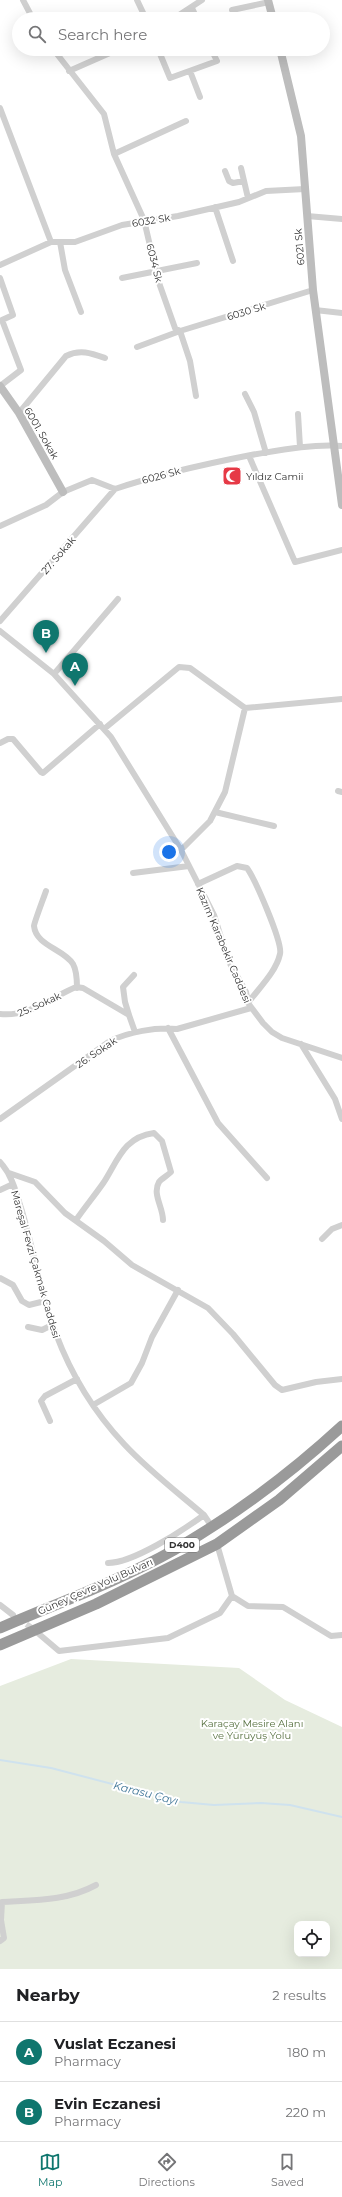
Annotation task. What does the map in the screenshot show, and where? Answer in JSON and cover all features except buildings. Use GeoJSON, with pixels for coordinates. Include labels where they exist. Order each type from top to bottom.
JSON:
{"type":"FeatureCollection","features":[{"type":"Feature","properties":{"kind":"highway","name":"Güney Çevre Yolu Bulvarı"},"geometry":{"type":"LineString","coordinates":[[0,1628],[104,1584],[173,1550],[212,1527],[268,1488],[314,1452],[342,1426]]}},
{"type":"Feature","properties":{"kind":"highway","name":"Güney Çevre Yolu Bulvarı"},"geometry":{"type":"LineString","coordinates":[[0,1645],[96,1604],[217,1544],[279,1500],[342,1446]]}},
{"type":"Feature","properties":{"kind":"street"},"geometry":{"type":"LineString","coordinates":[[23,0],[29,12]]}},
{"type":"Feature","properties":{"kind":"street"},"geometry":{"type":"LineString","coordinates":[[137,0],[143,12]]}},
{"type":"Feature","properties":{"kind":"street"},"geometry":{"type":"LineString","coordinates":[[185,12],[202,0]]}},
{"type":"Feature","properties":{"kind":"street"},"geometry":{"type":"LineString","coordinates":[[232,10],[268,1],[271,12]]}},
{"type":"Feature","properties":{"kind":"street"},"geometry":{"type":"LineString","coordinates":[[192,8],[194,12]]}},
{"type":"Feature","properties":{"kind":"street","name":"6034 Sk"},"geometry":{"type":"LineString","coordinates":[[58,56],[69,72],[104,114],[114,154],[144,220],[156,272],[190,361],[196,396]]}},
{"type":"Feature","properties":{"kind":"street"},"geometry":{"type":"LineString","coordinates":[[69,72],[104,56]]}},
{"type":"Feature","properties":{"kind":"street"},"geometry":{"type":"LineString","coordinates":[[161,56],[170,78],[217,61],[214,56]]}},
{"type":"Feature","properties":{"kind":"street","name":"6021 Sk"},"geometry":{"type":"LineString","coordinates":[[282,56],[301,136],[315,310],[338,446],[342,504]]}},
{"type":"Feature","properties":{"kind":"street"},"geometry":{"type":"LineString","coordinates":[[190,71],[200,97]]}},
{"type":"Feature","properties":{"kind":"street"},"geometry":{"type":"LineString","coordinates":[[0,108],[51,242]]}},
{"type":"Feature","properties":{"kind":"street"},"geometry":{"type":"LineString","coordinates":[[114,154],[186,121]]}},
{"type":"Feature","properties":{"kind":"street"},"geometry":{"type":"LineString","coordinates":[[241,168],[248,198]]}},
{"type":"Feature","properties":{"kind":"street"},"geometry":{"type":"LineString","coordinates":[[225,171],[229,181],[234,183],[244,181]]}},
{"type":"Feature","properties":{"kind":"street","name":"6032 Sk"},"geometry":{"type":"LineString","coordinates":[[0,265],[51,242],[75,242],[122,225],[215,207],[248,198],[266,191],[305,189]]}},
{"type":"Feature","properties":{"kind":"street"},"geometry":{"type":"LineString","coordinates":[[215,207],[233,261]]}},
{"type":"Feature","properties":{"kind":"street"},"geometry":{"type":"LineString","coordinates":[[307,216],[342,219]]}},
{"type":"Feature","properties":{"kind":"street"},"geometry":{"type":"LineString","coordinates":[[60,242],[65,270],[81,312]]}},
{"type":"Feature","properties":{"kind":"street"},"geometry":{"type":"LineString","coordinates":[[122,278],[198,263]]}},
{"type":"Feature","properties":{"kind":"street"},"geometry":{"type":"LineString","coordinates":[[0,278],[13,315],[2,320],[21,370],[0,386]]}},
{"type":"Feature","properties":{"kind":"street","name":"6030 Sk"},"geometry":{"type":"LineString","coordinates":[[137,348],[177,329],[313,290]]}},
{"type":"Feature","properties":{"kind":"street"},"geometry":{"type":"LineString","coordinates":[[315,310],[342,313]]}},
{"type":"Feature","properties":{"kind":"street"},"geometry":{"type":"LineString","coordinates":[[19,413],[66,356],[74,352],[86,352],[105,358]]}},
{"type":"Feature","properties":{"kind":"street","name":"6001. Sokak"},"geometry":{"type":"LineString","coordinates":[[0,386],[19,413],[63,492]]}},
{"type":"Feature","properties":{"kind":"street"},"geometry":{"type":"LineString","coordinates":[[245,394],[254,412],[266,453]]}},
{"type":"Feature","properties":{"kind":"street"},"geometry":{"type":"LineString","coordinates":[[298,414],[300,447]]}},
{"type":"Feature","properties":{"kind":"street","name":"6026 Sk"},"geometry":{"type":"LineString","coordinates":[[115,489],[205,464],[300,447],[338,446]]}},
{"type":"Feature","properties":{"kind":"street"},"geometry":{"type":"LineString","coordinates":[[249,456],[295,562],[342,550]]}},
{"type":"Feature","properties":{"kind":"street"},"geometry":{"type":"LineString","coordinates":[[0,526],[46,505],[63,492],[92,480],[115,489]]}},
{"type":"Feature","properties":{"kind":"street","name":"27. Sokak"},"geometry":{"type":"LineString","coordinates":[[0,621],[115,489]]}},
{"type":"Feature","properties":{"kind":"street"},"geometry":{"type":"LineString","coordinates":[[54,674],[118,599]]}},
{"type":"Feature","properties":{"kind":"street","name":"Kazım Karabekir Caddesi"},"geometry":{"type":"LineString","coordinates":[[0,631],[54,674],[102,727],[181,850],[214,916],[228,960],[246,992],[250,1005],[272,1032],[342,1058]]}},
{"type":"Feature","properties":{"kind":"street"},"geometry":{"type":"LineString","coordinates":[[0,743],[8,739],[13,739],[41,772],[49,770],[179,667],[190,668],[245,708],[342,699]]}},
{"type":"Feature","properties":{"kind":"street"},"geometry":{"type":"LineString","coordinates":[[181,850],[210,821],[225,792],[245,708]]}},
{"type":"Feature","properties":{"kind":"street"},"geometry":{"type":"LineString","coordinates":[[215,812],[274,826]]}},
{"type":"Feature","properties":{"kind":"street"},"geometry":{"type":"LineString","coordinates":[[133,873],[189,866]]}},
{"type":"Feature","properties":{"kind":"street"},"geometry":{"type":"LineString","coordinates":[[198,884],[237,866],[247,868],[278,938],[281,953],[250,1005]]}},
{"type":"Feature","properties":{"kind":"street"},"geometry":{"type":"LineString","coordinates":[[46,891],[41,908],[34,922],[36,930],[42,940],[73,963],[76,971],[77,988],[83,988],[129,1015]]}},
{"type":"Feature","properties":{"kind":"street"},"geometry":{"type":"LineString","coordinates":[[134,975],[124,987],[125,1002],[135,1032]]}},
{"type":"Feature","properties":{"kind":"street","name":"25. Sokak"},"geometry":{"type":"LineString","coordinates":[[0,1014],[14,1016],[26,1012],[77,988]]}},
{"type":"Feature","properties":{"kind":"street","name":"26. Sokak"},"geometry":{"type":"LineString","coordinates":[[0,1119],[110,1041],[126,1033],[184,1027],[250,1005]]}},
{"type":"Feature","properties":{"kind":"street"},"geometry":{"type":"LineString","coordinates":[[168,1028],[218,1123],[267,1178]]}},
{"type":"Feature","properties":{"kind":"street"},"geometry":{"type":"LineString","coordinates":[[301,1044],[335,1099],[342,1119]]}},
{"type":"Feature","properties":{"kind":"street"},"geometry":{"type":"LineString","coordinates":[[76,1220],[105,1181],[126,1147],[141,1135],[154,1133],[162,1141],[171,1172],[159,1181],[156,1189],[158,1199],[163,1210],[163,1220]]}},
{"type":"Feature","properties":{"kind":"street","name":"Mareşal Fevzi Çakmak Caddesi"},"geometry":{"type":"LineString","coordinates":[[0,1162],[9,1173],[13,1184],[32,1246],[52,1325],[65,1358],[92,1405],[124,1444],[204,1515],[212,1527]]}},
{"type":"Feature","properties":{"kind":"street"},"geometry":{"type":"LineString","coordinates":[[9,1173],[35,1182],[65,1213],[76,1220],[132,1265],[208,1308],[275,1385],[282,1390],[316,1382],[342,1380]]}},
{"type":"Feature","properties":{"kind":"street"},"geometry":{"type":"LineString","coordinates":[[0,1190],[13,1184]]}},
{"type":"Feature","properties":{"kind":"street"},"geometry":{"type":"LineString","coordinates":[[322,1239],[332,1229],[342,1225]]}},
{"type":"Feature","properties":{"kind":"street"},"geometry":{"type":"LineString","coordinates":[[0,1278],[13,1285],[22,1301],[29,1305],[45,1301]]}},
{"type":"Feature","properties":{"kind":"street"},"geometry":{"type":"LineString","coordinates":[[92,1405],[131,1383],[142,1363],[152,1337],[178,1290]]}},
{"type":"Feature","properties":{"kind":"street"},"geometry":{"type":"LineString","coordinates":[[28,1327],[42,1330],[52,1325]]}},
{"type":"Feature","properties":{"kind":"street"},"geometry":{"type":"LineString","coordinates":[[50,1421],[41,1401],[46,1396],[77,1378]]}},
{"type":"Feature","properties":{"kind":"street"},"geometry":{"type":"LineString","coordinates":[[108,1563],[117,1563],[150,1548],[204,1515]]}},
{"type":"Feature","properties":{"kind":"street"},"geometry":{"type":"LineString","coordinates":[[217,1544],[232,1596],[248,1606],[283,1607],[331,1636],[342,1635]]}},
{"type":"Feature","properties":{"kind":"street"},"geometry":{"type":"LineString","coordinates":[[39,1634],[60,1651],[168,1638],[220,1613],[232,1596]]}},
{"type":"Feature","properties":{"kind":"street"},"geometry":{"type":"LineString","coordinates":[[0,1605],[13,1615]]}},
{"type":"Feature","properties":{"kind":"street"},"geometry":{"type":"LineString","coordinates":[[0,1941],[4,1938],[1,1920],[2,1902],[63,1898],[80,1894],[96,1885]]}},
{"type":"Feature","properties":{"kind":"green space","name":"Karaçay Mesire Alanı ve Yürüyüş Yolu"},"geometry":{"type":"Polygon","coordinates":[[[71,1659],[239,1668],[285,1700],[342,1727],[342,1969],[0,1969],[0,1686],[71,1659]]]}},
{"type":"Feature","properties":{"kind":"waterway","name":"Karasu Çayı"},"geometry":{"type":"LineString","coordinates":[[0,1760],[51,1768],[181,1802],[214,1805],[261,1803],[290,1805],[342,1817]]}},
{"type":"Feature","properties":{"kind":"tunnel"},"geometry":{"type":"LineString","coordinates":[[19,1619],[36,1631]]}},
{"type":"Feature","properties":{"kind":"place","name":"Yıldız Camii"},"geometry":{"type":"Point","coordinates":[232,476]}},
{"type":"Feature","properties":{"kind":"place","name":"Evin Eczanesi"},"geometry":{"type":"Point","coordinates":[46,653]}},
{"type":"Feature","properties":{"kind":"place","name":"Vuslat Eczanesi"},"geometry":{"type":"Point","coordinates":[75,686]}}]}
